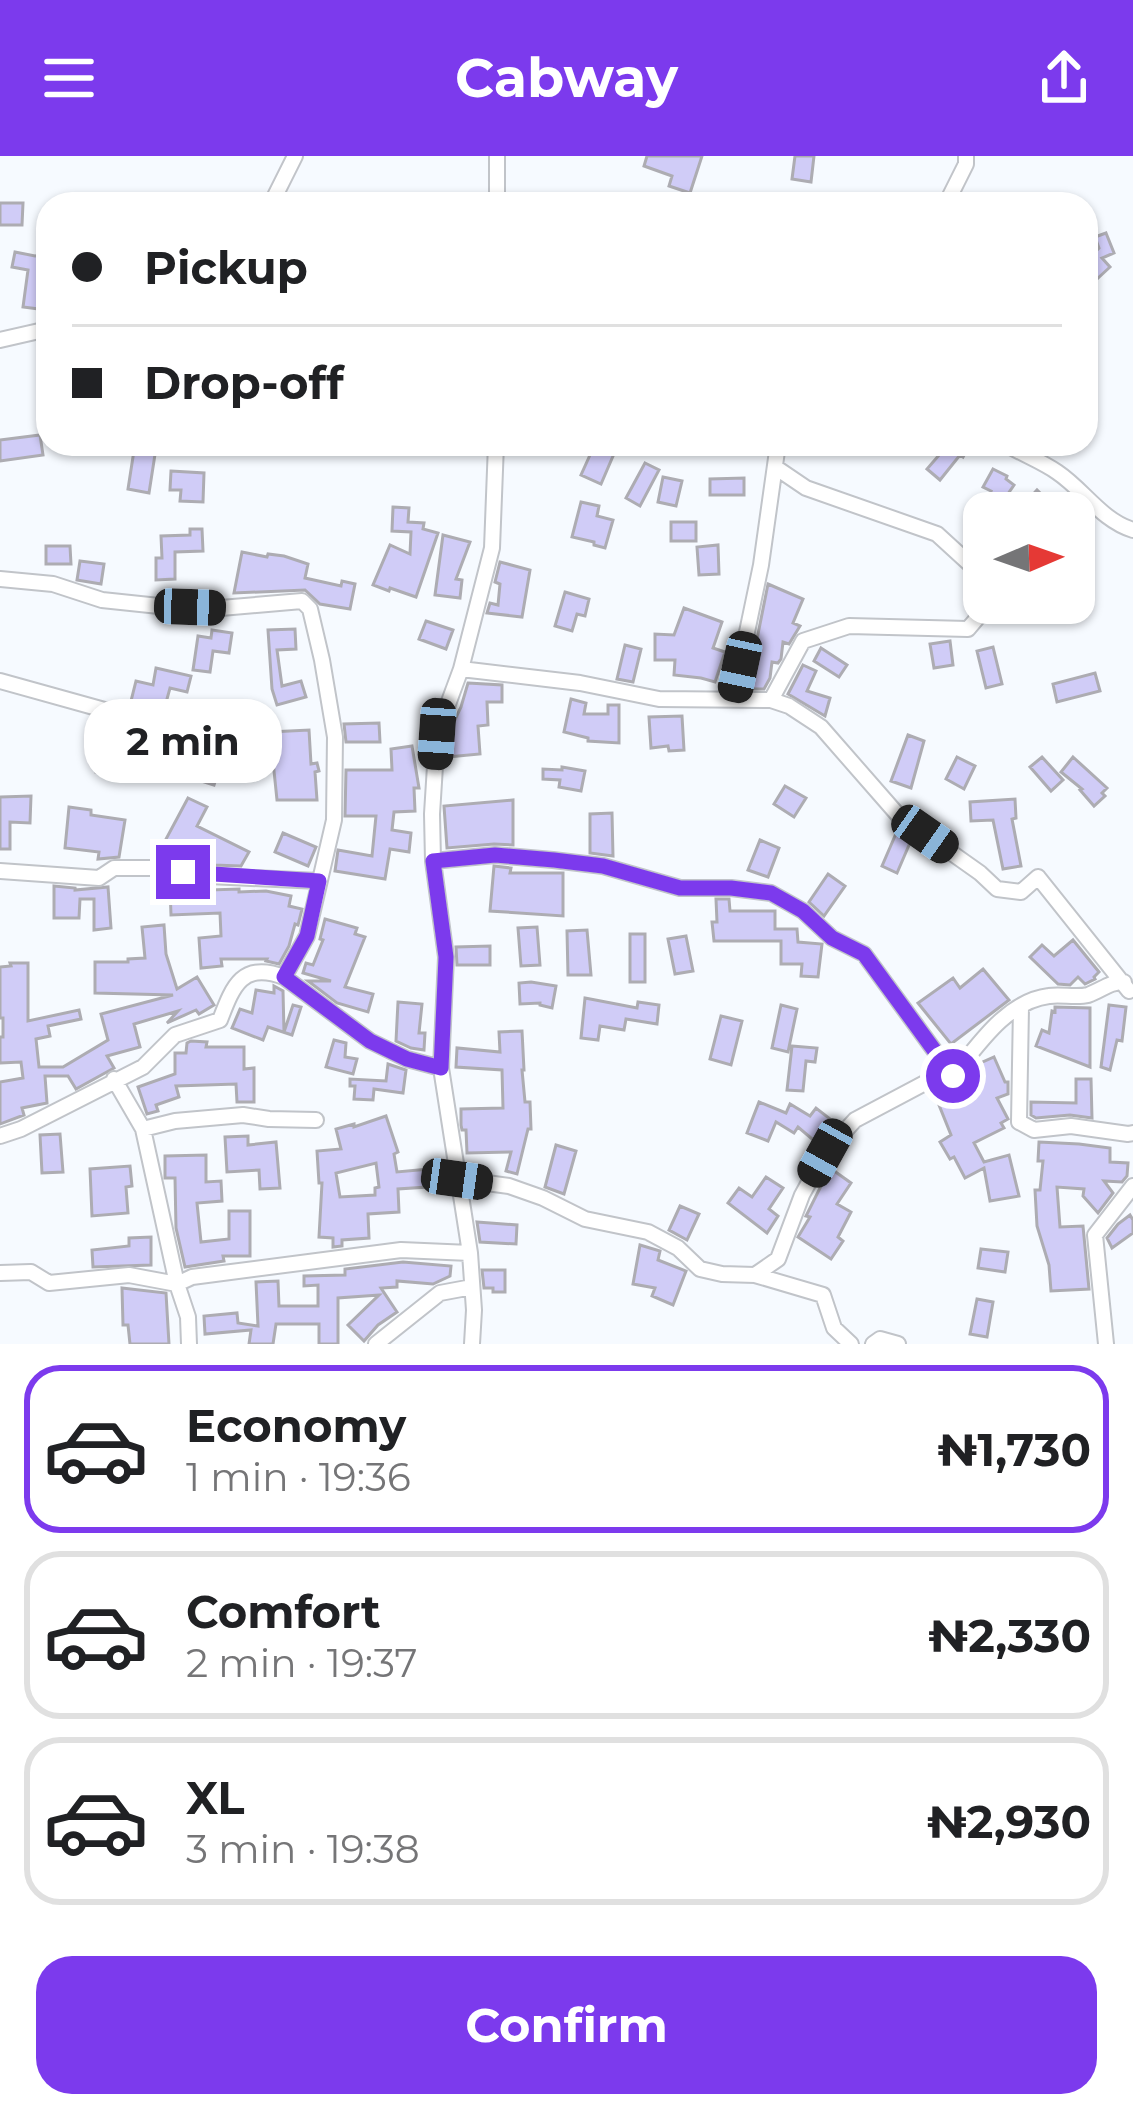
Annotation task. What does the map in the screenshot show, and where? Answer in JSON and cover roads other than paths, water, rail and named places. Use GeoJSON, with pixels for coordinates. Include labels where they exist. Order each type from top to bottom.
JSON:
{"type":"FeatureCollection","features":[{"type":"Feature","properties":{"kind":"street"},"geometry":{"type":"LineString","coordinates":[[277,192],[295,156]]}},
{"type":"Feature","properties":{"kind":"street"},"geometry":{"type":"LineString","coordinates":[[497,156],[497,192]]}},
{"type":"Feature","properties":{"kind":"street"},"geometry":{"type":"LineString","coordinates":[[952,192],[966,156]]}},
{"type":"Feature","properties":{"kind":"street"},"geometry":{"type":"LineString","coordinates":[[0,340],[36,332]]}},
{"type":"Feature","properties":{"kind":"street"},"geometry":{"type":"LineString","coordinates":[[472,1344],[470,1253],[441,1068],[446,957],[432,814],[437,734],[461,669],[492,548],[496,456]]}},
{"type":"Feature","properties":{"kind":"street"},"geometry":{"type":"LineString","coordinates":[[733,700],[761,565],[776,456]]}},
{"type":"Feature","properties":{"kind":"street"},"geometry":{"type":"LineString","coordinates":[[1028,456],[1060,473],[1079,492]]}},
{"type":"Feature","properties":{"kind":"street"},"geometry":{"type":"LineString","coordinates":[[775,467],[806,488],[937,534],[963,558]]}},
{"type":"Feature","properties":{"kind":"street"},"geometry":{"type":"LineString","coordinates":[[1095,507],[1133,530]]}},
{"type":"Feature","properties":{"kind":"street"},"geometry":{"type":"LineString","coordinates":[[0,579],[53,584],[102,600],[159,606],[221,608],[302,601],[310,609],[334,737],[334,820],[307,936],[284,977]]}},
{"type":"Feature","properties":{"kind":"street"},"geometry":{"type":"LineString","coordinates":[[771,700],[803,641],[849,626],[968,629],[972,624]]}},
{"type":"Feature","properties":{"kind":"street"},"geometry":{"type":"LineString","coordinates":[[461,669],[580,683],[659,699],[771,700],[789,706],[821,727],[898,815],[998,889],[1021,892],[1038,877],[1131,990]]}},
{"type":"Feature","properties":{"kind":"street"},"geometry":{"type":"LineString","coordinates":[[0,681],[108,712],[135,714]]}},
{"type":"Feature","properties":{"kind":"street"},"geometry":{"type":"LineString","coordinates":[[433,861],[495,855],[554,860],[603,866],[680,888],[771,893],[803,911],[832,938],[864,954],[953,1076]]}},
{"type":"Feature","properties":{"kind":"street"},"geometry":{"type":"LineString","coordinates":[[0,871],[99,878],[114,868],[163,868],[209,876],[319,881]]}},
{"type":"Feature","properties":{"kind":"street"},"geometry":{"type":"LineString","coordinates":[[0,1136],[143,1066],[175,1035],[220,1019],[242,977],[255,972],[284,977],[370,1041],[407,1059],[441,1068]]}},
{"type":"Feature","properties":{"kind":"street"},"geometry":{"type":"LineString","coordinates":[[953,1076],[987,1034],[1021,1007],[1045,996],[1087,995],[1109,982],[1124,982],[1131,990]]}},
{"type":"Feature","properties":{"kind":"street"},"geometry":{"type":"LineString","coordinates":[[1021,1007],[1019,1122],[1034,1130],[1071,1126],[1131,1139]]}},
{"type":"Feature","properties":{"kind":"street"},"geometry":{"type":"LineString","coordinates":[[755,1275],[778,1258],[802,1195],[825,1153],[855,1120],[938,1076],[953,1076]]}},
{"type":"Feature","properties":{"kind":"street"},"geometry":{"type":"LineString","coordinates":[[115,1079],[143,1129],[188,1317],[189,1344]]}},
{"type":"Feature","properties":{"kind":"street"},"geometry":{"type":"LineString","coordinates":[[143,1129],[235,1115],[316,1120]]}},
{"type":"Feature","properties":{"kind":"street"},"geometry":{"type":"LineString","coordinates":[[457,1179],[509,1186],[585,1219],[648,1232],[678,1248],[700,1269],[755,1275],[824,1295],[834,1328],[851,1344]]}},
{"type":"Feature","properties":{"kind":"street"},"geometry":{"type":"LineString","coordinates":[[1106,1344],[1095,1235],[1133,1186]]}},
{"type":"Feature","properties":{"kind":"street"},"geometry":{"type":"LineString","coordinates":[[0,1273],[32,1272],[49,1283],[128,1275],[177,1284],[192,1277],[400,1250],[470,1253]]}},
{"type":"Feature","properties":{"kind":"street"},"geometry":{"type":"LineString","coordinates":[[376,1344],[440,1293],[472,1288]]}},
{"type":"Feature","properties":{"kind":"street"},"geometry":{"type":"LineString","coordinates":[[872,1344],[880,1339],[898,1344]]}}]}
